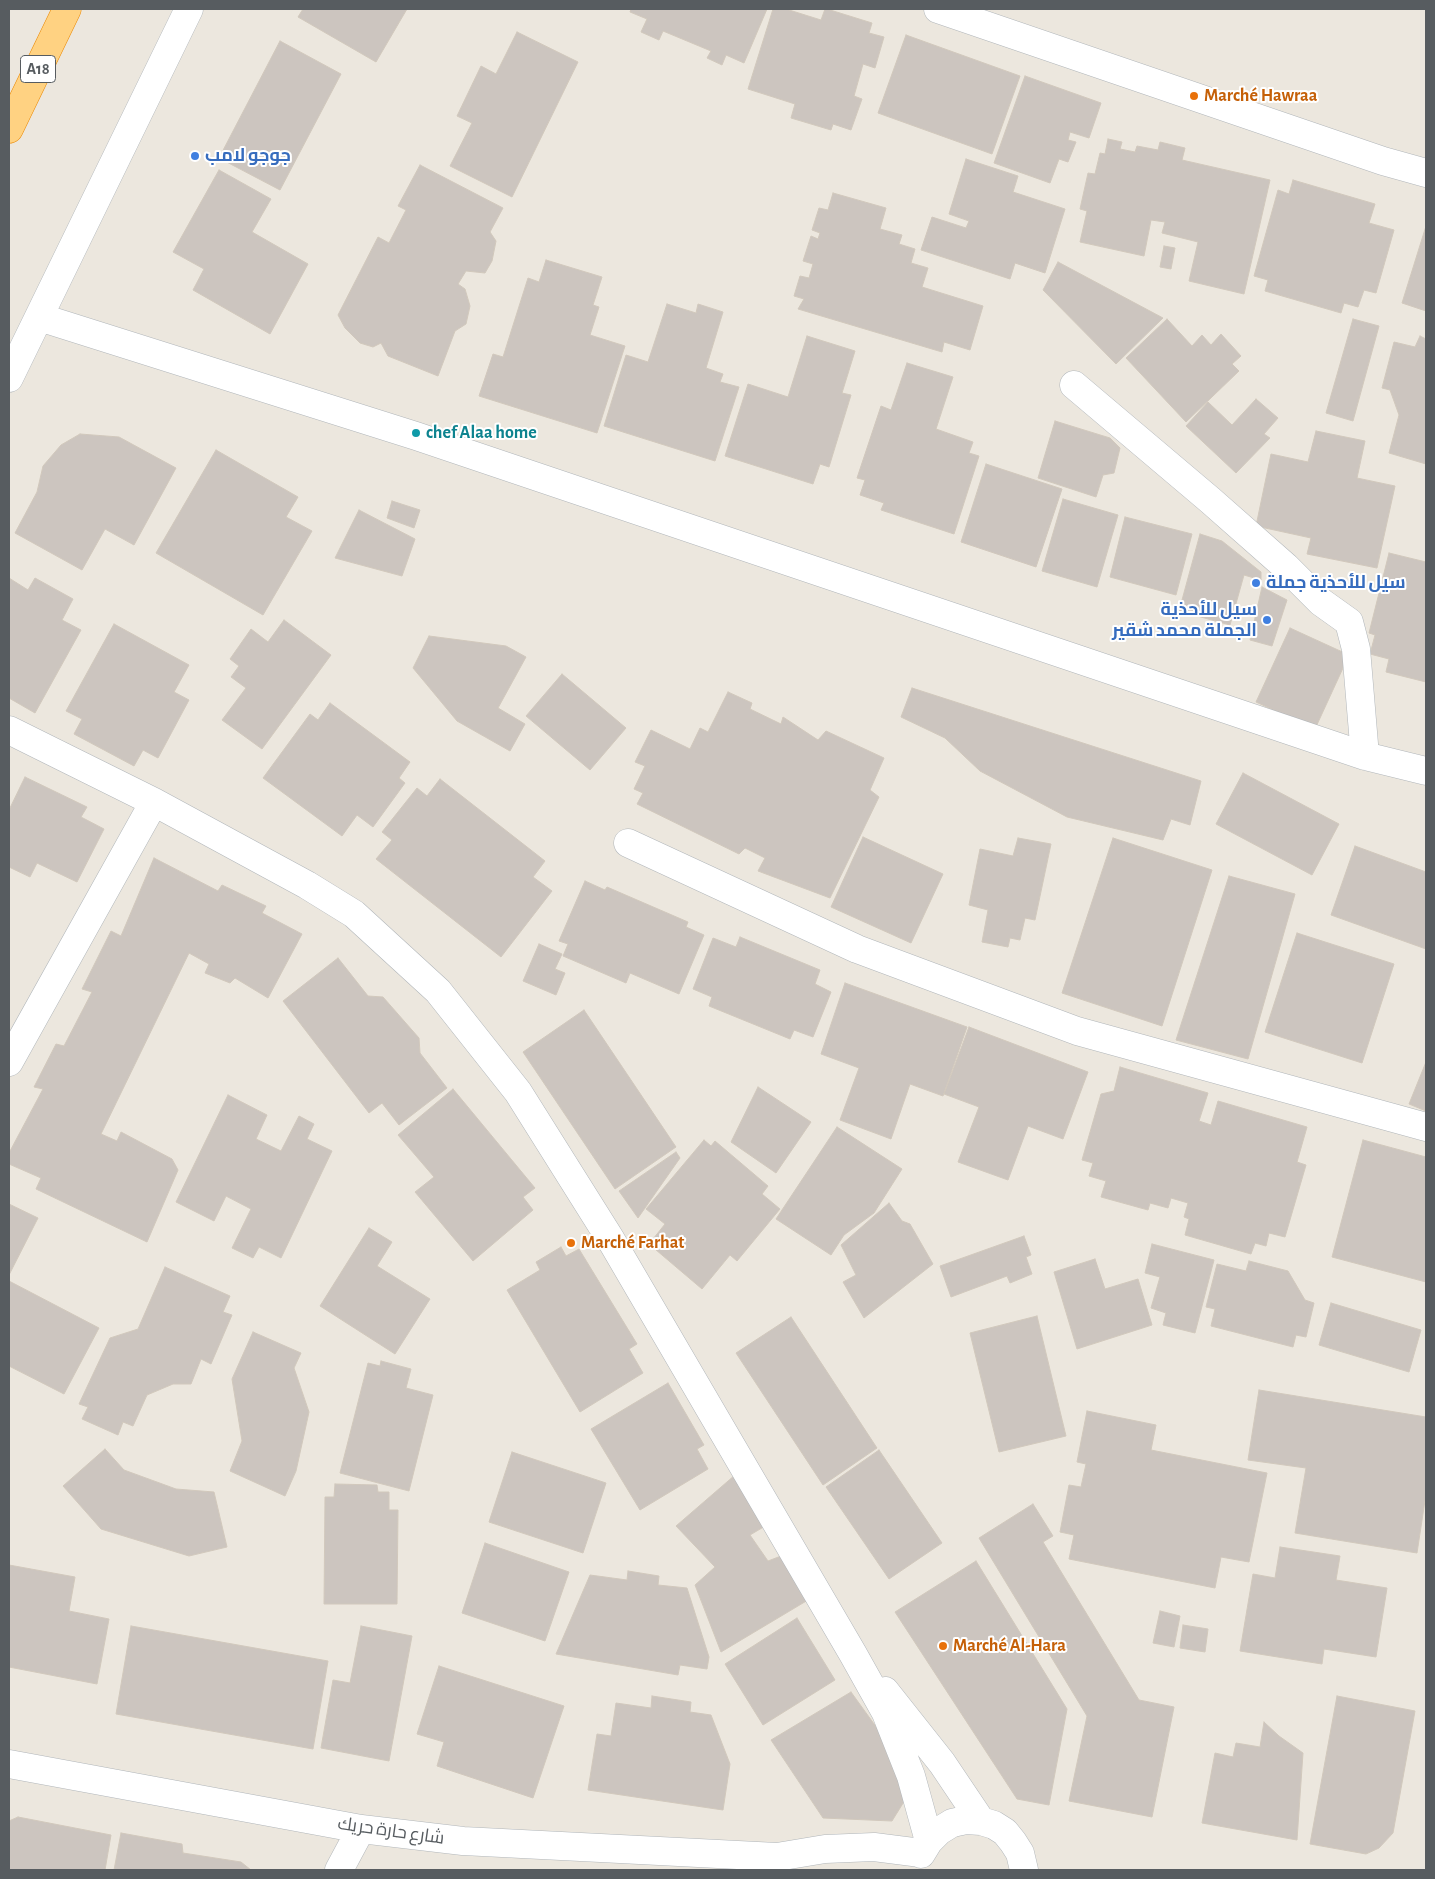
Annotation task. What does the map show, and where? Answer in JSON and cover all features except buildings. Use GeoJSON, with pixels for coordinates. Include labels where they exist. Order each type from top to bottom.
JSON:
{"type":"FeatureCollection","features":[{"type":"Feature","properties":{"kind":"highway","name":"A18"},"geometry":{"type":"LineString","coordinates":[[9,129],[67,9]]}},
{"type":"Feature","properties":{"kind":"street"},"geometry":{"type":"LineString","coordinates":[[9,378],[189,9]]}},
{"type":"Feature","properties":{"kind":"street"},"geometry":{"type":"LineString","coordinates":[[938,9],[1383,161],[1426,173]]}},
{"type":"Feature","properties":{"kind":"street"},"geometry":{"type":"LineString","coordinates":[[39,317],[416,436],[1365,756],[1426,771]]}},
{"type":"Feature","properties":{"kind":"street"},"geometry":{"type":"LineString","coordinates":[[1074,385],[1286,567],[1321,602],[1349,622],[1356,649],[1365,756]]}},
{"type":"Feature","properties":{"kind":"street"},"geometry":{"type":"LineString","coordinates":[[9,730],[154,802],[307,885],[354,914],[438,990],[518,1092],[611,1240],[853,1654],[886,1713],[911,1776],[923,1855]]}},
{"type":"Feature","properties":{"kind":"street"},"geometry":{"type":"LineString","coordinates":[[9,1062],[154,802]]}},
{"type":"Feature","properties":{"kind":"street"},"geometry":{"type":"LineString","coordinates":[[628,844],[858,949],[1077,1031],[1426,1128]]}},
{"type":"Feature","properties":{"kind":"street"},"geometry":{"type":"LineString","coordinates":[[853,1654],[912,1723],[982,1821]]}},
{"type":"Feature","properties":{"kind":"street","name":"شارع حارة حريك"},"geometry":{"type":"LineString","coordinates":[[9,1764],[361,1829],[463,1842],[777,1857],[825,1849],[874,1847],[923,1855]]}},
{"type":"Feature","properties":{"kind":"street"},"geometry":{"type":"LineString","coordinates":[[923,1855],[939,1830],[952,1823],[966,1820],[982,1821],[994,1825],[1005,1832],[1029,1869]]}},
{"type":"Feature","properties":{"kind":"street"},"geometry":{"type":"LineString","coordinates":[[339,1870],[361,1829]]}},
{"type":"Feature","properties":{"kind":"street","name":"شارع حارة حريك"},"geometry":{"type":"LineString","coordinates":[[777,1857],[809,1870]]}},
{"type":"Feature","properties":{"kind":"place","name":"Marché Hawraa"},"geometry":{"type":"Point","coordinates":[1194,96]}},
{"type":"Feature","properties":{"kind":"place","name":"جوجو لامب"},"geometry":{"type":"Point","coordinates":[195,156]}},
{"type":"Feature","properties":{"kind":"place","name":"chef Alaa home"},"geometry":{"type":"Point","coordinates":[416,433]}},
{"type":"Feature","properties":{"kind":"place","name":"سيل للأحذية جملة"},"geometry":{"type":"Point","coordinates":[1256,583]}},
{"type":"Feature","properties":{"kind":"place","name":"سيل للأحذية الجملة محمد شقير"},"geometry":{"type":"Point","coordinates":[1267,620]}},
{"type":"Feature","properties":{"kind":"place","name":"Marché Farhat"},"geometry":{"type":"Point","coordinates":[571,1243]}},
{"type":"Feature","properties":{"kind":"place","name":"Marché Al-Hara"},"geometry":{"type":"Point","coordinates":[943,1646]}}]}
